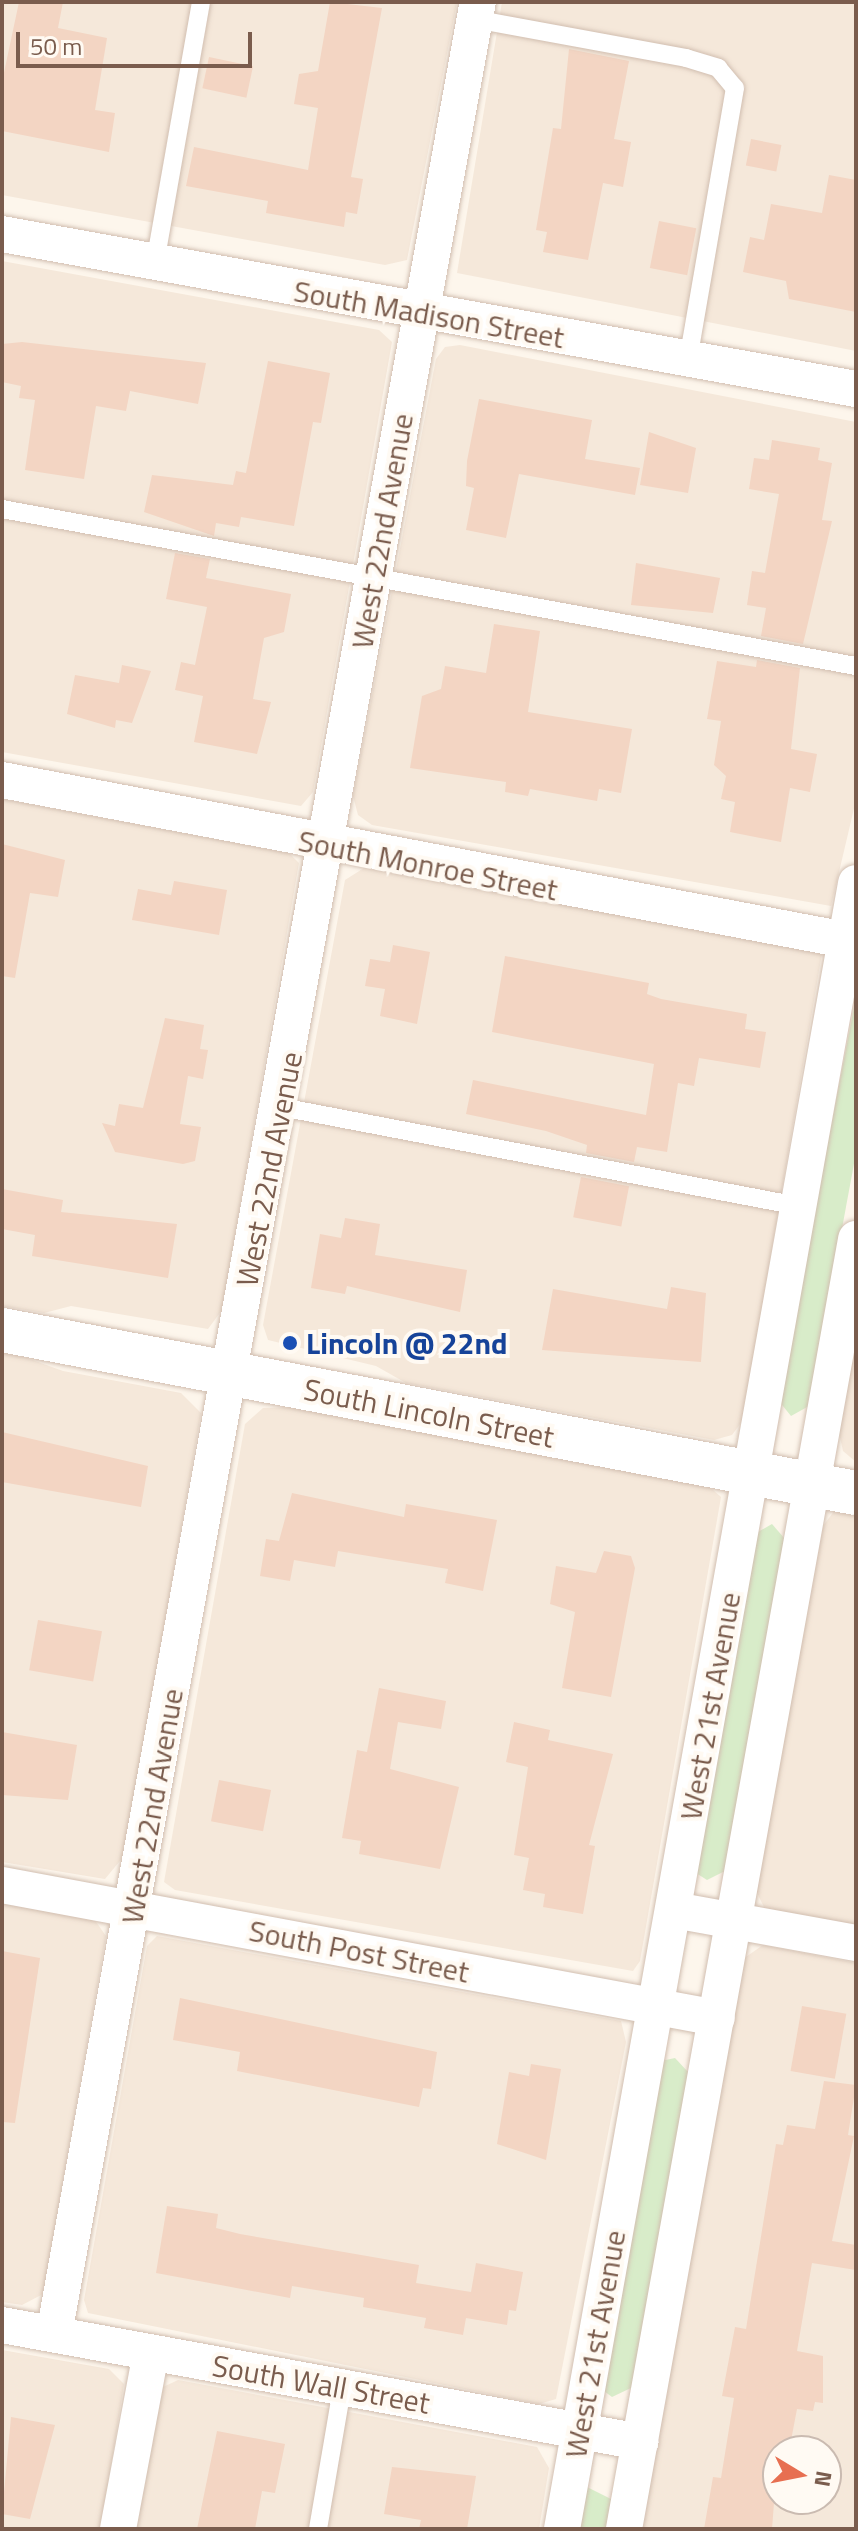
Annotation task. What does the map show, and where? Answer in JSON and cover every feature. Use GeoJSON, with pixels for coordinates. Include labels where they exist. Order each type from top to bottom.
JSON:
{"type":"FeatureCollection","features":[{"type":"Feature","properties":{"kind":"street","name":"West 22nd Avenue"},"geometry":{"type":"LineString","coordinates":[[54,2334],[281,1107],[476,10]]}},
{"type":"Feature","properties":{"kind":"street","name":"South Madison Street"},"geometry":{"type":"LineString","coordinates":[[2,234],[421,314],[856,389]]}},
{"type":"Feature","properties":{"kind":"street","name":"South Monroe Street"},"geometry":{"type":"LineString","coordinates":[[2,780],[327,846],[851,942]]}},
{"type":"Feature","properties":{"kind":"street","name":"West 21st Avenue"},"geometry":{"type":"LineString","coordinates":[[562,2529],[798,1206],[851,942],[856,883]]}},
{"type":"Feature","properties":{"kind":"street","name":"West 21st Avenue"},"geometry":{"type":"LineString","coordinates":[[624,2529],[856,1239]]}},
{"type":"Feature","properties":{"kind":"street","name":"South Lincoln Street"},"geometry":{"type":"LineString","coordinates":[[2,1330],[230,1376],[856,1493]]}},
{"type":"Feature","properties":{"kind":"street","name":"South Post Street"},"geometry":{"type":"LineString","coordinates":[[2,1885],[717,2018]]}},
{"type":"Feature","properties":{"kind":"street"},"geometry":{"type":"LineString","coordinates":[[674,1910],[856,1943]]}},
{"type":"Feature","properties":{"kind":"street","name":"South Wall Street"},"geometry":{"type":"LineString","coordinates":[[2,2325],[640,2442]]}},
{"type":"Feature","properties":{"kind":"street"},"geometry":{"type":"LineString","coordinates":[[118,2529],[151,2353]]}},
{"type":"Feature","properties":{"kind":"lane"},"geometry":{"type":"LineString","coordinates":[[155,263],[201,2]]}},
{"type":"Feature","properties":{"kind":"lane"},"geometry":{"type":"LineString","coordinates":[[476,10],[686,58],[718,68],[735,88],[688,360]]}},
{"type":"Feature","properties":{"kind":"lane"},"geometry":{"type":"LineString","coordinates":[[2,509],[856,666]]}},
{"type":"Feature","properties":{"kind":"lane"},"geometry":{"type":"LineString","coordinates":[[281,1107],[798,1206]]}},
{"type":"Feature","properties":{"kind":"lane"},"geometry":{"type":"LineString","coordinates":[[318,2529],[342,2388]]}},
{"type":"Feature","properties":{"kind":"shaded area"},"geometry":{"type":"Polygon","coordinates":[[[2,2],[457,2],[407,260],[385,265],[2,195],[2,2]]]}},
{"type":"Feature","properties":{"kind":"shaded area"},"geometry":{"type":"Polygon","coordinates":[[[502,2],[856,2],[856,351],[457,273],[502,2]]]}},
{"type":"Feature","properties":{"kind":"shaded area"},"geometry":{"type":"Polygon","coordinates":[[[2,261],[379,330],[392,342],[313,792],[301,806],[2,752],[2,261]]]}},
{"type":"Feature","properties":{"kind":"shaded area"},"geometry":{"type":"Polygon","coordinates":[[[460,345],[856,422],[856,800],[831,906],[372,825],[358,815],[353,796],[436,359],[445,347],[460,345]]]}},
{"type":"Feature","properties":{"kind":"shaded area"},"geometry":{"type":"Polygon","coordinates":[[[2,799],[289,853],[299,863],[222,1310],[208,1329],[71,1306],[44,1313],[2,1306],[2,799]]]}},
{"type":"Feature","properties":{"kind":"shaded area"},"geometry":{"type":"Polygon","coordinates":[[[364,868],[822,953],[743,1420],[732,1435],[714,1440],[406,1383],[376,1366],[268,1340],[263,1325],[345,880],[364,868]]]}},
{"type":"Feature","properties":{"kind":"shaded area"},"geometry":{"type":"Polygon","coordinates":[[[856,1343],[856,1462],[843,1451],[839,1433],[856,1343]]]}},
{"type":"Feature","properties":{"kind":"shaded area"},"geometry":{"type":"Polygon","coordinates":[[[2,1349],[63,1371],[181,1393],[201,1413],[124,1856],[105,1879],[2,1862],[2,1349]]]}},
{"type":"Feature","properties":{"kind":"shaded area"},"geometry":{"type":"Polygon","coordinates":[[[296,1407],[705,1483],[721,1497],[640,1961],[633,1971],[175,1890],[164,1882],[245,1424],[263,1408],[296,1407]]]}},
{"type":"Feature","properties":{"kind":"shaded area"},"geometry":{"type":"Polygon","coordinates":[[[856,1507],[856,1926],[765,1909],[756,1891],[823,1526],[835,1510],[856,1507]]]}},
{"type":"Feature","properties":{"kind":"shaded area"},"geometry":{"type":"Polygon","coordinates":[[[2,1901],[94,1919],[106,1936],[43,2294],[22,2305],[2,2302],[2,1901]]]}},
{"type":"Feature","properties":{"kind":"shaded area"},"geometry":{"type":"Polygon","coordinates":[[[157,1936],[621,2021],[626,2042],[556,2399],[539,2404],[88,2313],[84,2300],[147,1946],[157,1936]]]}},
{"type":"Feature","properties":{"kind":"shaded area"},"geometry":{"type":"Polygon","coordinates":[[[763,1945],[856,1963],[856,2529],[641,2529],[743,1959],[763,1945]]]}},
{"type":"Feature","properties":{"kind":"shaded area"},"geometry":{"type":"Polygon","coordinates":[[[2,2350],[109,2369],[124,2384],[101,2529],[2,2529],[2,2350]]]}},
{"type":"Feature","properties":{"kind":"shaded area"},"geometry":{"type":"Polygon","coordinates":[[[178,2380],[537,2447],[549,2468],[539,2529],[133,2529],[161,2388],[178,2380]]]}},
{"type":"Feature","properties":{"kind":"green space"},"geometry":{"type":"Polygon","coordinates":[[[856,997],[856,1153],[809,1406],[791,1416],[778,1400],[856,997]]]}},
{"type":"Feature","properties":{"kind":"green space"},"geometry":{"type":"Polygon","coordinates":[[[772,1524],[785,1539],[725,1871],[707,1880],[696,1873],[756,1533],[772,1524]]]}},
{"type":"Feature","properties":{"kind":"green space"},"geometry":{"type":"Polygon","coordinates":[[[675,2058],[689,2073],[633,2387],[612,2397],[600,2388],[661,2061],[675,2058]]]}},
{"type":"Feature","properties":{"kind":"green space"},"geometry":{"type":"Polygon","coordinates":[[[587,2487],[611,2499],[606,2529],[573,2529],[587,2487]]]}},
{"type":"Feature","properties":{"kind":"building"},"geometry":{"type":"Polygon","coordinates":[[[19,2],[63,2],[58,28],[107,38],[95,110],[115,113],[109,152],[2,131],[2,82],[19,2]]]}},
{"type":"Feature","properties":{"kind":"building"},"geometry":{"type":"Polygon","coordinates":[[[330,2],[382,8],[351,177],[363,179],[357,214],[346,212],[344,227],[266,213],[268,201],[186,186],[194,147],[308,170],[318,108],[294,104],[299,74],[318,71],[330,2]]]}},
{"type":"Feature","properties":{"kind":"building"},"geometry":{"type":"Polygon","coordinates":[[[569,49],[629,61],[614,139],[631,142],[623,187],[603,183],[588,260],[543,252],[547,232],[536,230],[553,128],[561,129],[569,49]]]}},
{"type":"Feature","properties":{"kind":"building"},"geometry":{"type":"Polygon","coordinates":[[[209,57],[253,66],[246,98],[202,88],[209,57]]]}},
{"type":"Feature","properties":{"kind":"building"},"geometry":{"type":"Polygon","coordinates":[[[751,139],[781,145],[776,171],[746,166],[751,139]]]}},
{"type":"Feature","properties":{"kind":"building"},"geometry":{"type":"Polygon","coordinates":[[[829,175],[856,180],[856,312],[789,299],[786,281],[743,272],[750,237],[764,240],[771,204],[822,213],[829,175]]]}},
{"type":"Feature","properties":{"kind":"building"},"geometry":{"type":"Polygon","coordinates":[[[659,221],[696,228],[687,275],[650,268],[659,221]]]}},
{"type":"Feature","properties":{"kind":"building"},"geometry":{"type":"Polygon","coordinates":[[[22,342],[206,363],[198,404],[130,391],[126,411],[96,406],[84,479],[25,470],[35,400],[19,398],[21,386],[2,382],[2,344],[22,342]]]}},
{"type":"Feature","properties":{"kind":"building"},"geometry":{"type":"Polygon","coordinates":[[[268,361],[330,373],[321,423],[313,422],[294,526],[241,517],[239,527],[216,523],[214,536],[144,512],[152,475],[233,485],[236,471],[246,473],[268,361]]]}},
{"type":"Feature","properties":{"kind":"building"},"geometry":{"type":"Polygon","coordinates":[[[479,399],[592,420],[585,459],[640,468],[635,495],[519,474],[506,538],[466,530],[474,488],[466,486],[467,461],[479,399]]]}},
{"type":"Feature","properties":{"kind":"building"},"geometry":{"type":"Polygon","coordinates":[[[649,432],[696,448],[688,493],[640,485],[649,432]]]}},
{"type":"Feature","properties":{"kind":"building"},"geometry":{"type":"Polygon","coordinates":[[[772,440],[820,448],[818,460],[832,463],[822,520],[832,521],[803,644],[761,636],[766,608],[747,605],[752,571],[765,573],[779,494],[749,489],[754,458],[769,460],[772,440]]]}},
{"type":"Feature","properties":{"kind":"building"},"geometry":{"type":"Polygon","coordinates":[[[175,553],[210,559],[206,578],[291,594],[284,632],[264,638],[253,699],[271,702],[257,754],[194,742],[203,696],[175,690],[181,662],[195,665],[207,607],[166,599],[175,553]]]}},
{"type":"Feature","properties":{"kind":"building"},"geometry":{"type":"Polygon","coordinates":[[[636,563],[720,578],[713,613],[631,605],[636,563]]]}},
{"type":"Feature","properties":{"kind":"building"},"geometry":{"type":"Polygon","coordinates":[[[494,624],[540,631],[528,712],[632,729],[621,793],[599,789],[597,801],[530,789],[528,796],[505,792],[506,782],[410,768],[422,696],[441,689],[445,666],[486,673],[494,624]]]}},
{"type":"Feature","properties":{"kind":"building"},"geometry":{"type":"Polygon","coordinates":[[[757,660],[800,668],[791,749],[817,754],[810,792],[790,788],[781,842],[730,832],[735,802],[721,799],[726,776],[714,765],[721,721],[707,719],[717,661],[756,667],[757,660]]]}},
{"type":"Feature","properties":{"kind":"building"},"geometry":{"type":"Polygon","coordinates":[[[122,665],[151,671],[132,723],[116,720],[115,728],[67,714],[75,675],[119,683],[122,665]]]}},
{"type":"Feature","properties":{"kind":"building"},"geometry":{"type":"Polygon","coordinates":[[[2,844],[65,860],[58,897],[30,893],[15,978],[2,976],[2,844]]]}},
{"type":"Feature","properties":{"kind":"building"},"geometry":{"type":"Polygon","coordinates":[[[174,881],[227,890],[219,935],[132,920],[138,889],[171,895],[174,881]]]}},
{"type":"Feature","properties":{"kind":"building"},"geometry":{"type":"Polygon","coordinates":[[[393,945],[430,952],[417,1024],[380,1016],[385,989],[365,986],[370,959],[390,962],[393,945]]]}},
{"type":"Feature","properties":{"kind":"building"},"geometry":{"type":"Polygon","coordinates":[[[505,956],[649,983],[647,994],[661,999],[747,1014],[745,1029],[766,1032],[760,1068],[699,1058],[694,1086],[678,1083],[667,1152],[637,1147],[634,1162],[586,1153],[587,1145],[546,1131],[466,1114],[473,1080],[646,1115],[654,1064],[492,1032],[505,956]]]}},
{"type":"Feature","properties":{"kind":"building"},"geometry":{"type":"Polygon","coordinates":[[[165,1018],[204,1025],[200,1049],[208,1050],[203,1079],[188,1076],[180,1124],[201,1127],[195,1161],[183,1164],[115,1152],[102,1123],[115,1126],[119,1104],[143,1108],[165,1018]]]}},
{"type":"Feature","properties":{"kind":"building"},"geometry":{"type":"Polygon","coordinates":[[[581,1177],[629,1186],[621,1227],[573,1217],[581,1177]]]}},
{"type":"Feature","properties":{"kind":"building"},"geometry":{"type":"Polygon","coordinates":[[[2,1189],[63,1200],[61,1212],[177,1224],[168,1278],[32,1256],[35,1235],[2,1229],[2,1189]]]}},
{"type":"Feature","properties":{"kind":"building"},"geometry":{"type":"Polygon","coordinates":[[[345,1218],[380,1224],[375,1255],[467,1270],[460,1312],[347,1286],[345,1294],[311,1288],[320,1234],[341,1238],[345,1218]]]}},
{"type":"Feature","properties":{"kind":"building"},"geometry":{"type":"Polygon","coordinates":[[[671,1287],[706,1293],[701,1362],[542,1350],[553,1289],[667,1309],[671,1287]]]}},
{"type":"Feature","properties":{"kind":"building"},"geometry":{"type":"Polygon","coordinates":[[[2,1432],[148,1466],[141,1507],[2,1482],[2,1432]]]}},
{"type":"Feature","properties":{"kind":"building"},"geometry":{"type":"Polygon","coordinates":[[[292,1493],[404,1517],[406,1504],[497,1520],[483,1591],[445,1583],[448,1569],[338,1551],[335,1567],[294,1560],[290,1581],[260,1576],[266,1539],[279,1541],[292,1493]]]}},
{"type":"Feature","properties":{"kind":"building"},"geometry":{"type":"Polygon","coordinates":[[[604,1551],[631,1556],[635,1568],[611,1697],[562,1688],[575,1612],[550,1604],[556,1566],[596,1573],[604,1551]]]}},
{"type":"Feature","properties":{"kind":"building"},"geometry":{"type":"Polygon","coordinates":[[[38,1620],[102,1631],[93,1682],[29,1670],[38,1620]]]}},
{"type":"Feature","properties":{"kind":"building"},"geometry":{"type":"Polygon","coordinates":[[[379,1688],[446,1701],[441,1729],[398,1722],[390,1769],[459,1787],[440,1869],[359,1854],[361,1841],[342,1838],[357,1750],[367,1752],[379,1688]]]}},
{"type":"Feature","properties":{"kind":"building"},"geometry":{"type":"Polygon","coordinates":[[[514,1722],[550,1730],[548,1740],[613,1754],[589,1845],[595,1846],[583,1914],[543,1907],[545,1894],[523,1890],[529,1858],[514,1855],[528,1767],[506,1762],[514,1722]]]}},
{"type":"Feature","properties":{"kind":"building"},"geometry":{"type":"Polygon","coordinates":[[[2,1732],[77,1745],[68,1800],[2,1795],[2,1732]]]}},
{"type":"Feature","properties":{"kind":"building"},"geometry":{"type":"Polygon","coordinates":[[[219,1780],[271,1790],[263,1831],[211,1821],[219,1780]]]}},
{"type":"Feature","properties":{"kind":"building"},"geometry":{"type":"Polygon","coordinates":[[[2,1951],[40,1958],[15,2123],[2,2122],[2,1951]]]}},
{"type":"Feature","properties":{"kind":"building"},"geometry":{"type":"Polygon","coordinates":[[[180,1998],[437,2052],[431,2089],[423,2088],[419,2107],[237,2071],[240,2052],[173,2040],[180,1998]]]}},
{"type":"Feature","properties":{"kind":"building"},"geometry":{"type":"Polygon","coordinates":[[[802,2006],[846,2014],[835,2079],[791,2071],[802,2006]]]}},
{"type":"Feature","properties":{"kind":"building"},"geometry":{"type":"Polygon","coordinates":[[[531,2064],[561,2069],[546,2160],[497,2144],[509,2072],[529,2076],[531,2064]]]}},
{"type":"Feature","properties":{"kind":"building"},"geometry":{"type":"Polygon","coordinates":[[[824,2081],[856,2085],[848,2135],[854,2136],[832,2241],[856,2245],[856,2270],[812,2263],[797,2351],[823,2356],[823,2403],[815,2402],[813,2411],[797,2409],[792,2435],[762,2435],[762,2515],[773,2515],[772,2529],[704,2529],[713,2477],[721,2478],[734,2398],[722,2396],[735,2327],[746,2329],[776,2144],[783,2145],[787,2125],[815,2129],[824,2081]]]}},
{"type":"Feature","properties":{"kind":"building"},"geometry":{"type":"Polygon","coordinates":[[[167,2206],[218,2214],[216,2228],[240,2234],[419,2265],[416,2283],[471,2292],[476,2263],[523,2272],[516,2311],[509,2310],[507,2325],[466,2318],[463,2335],[424,2328],[426,2318],[363,2307],[364,2298],[292,2286],[290,2298],[156,2273],[167,2206]]]}},
{"type":"Feature","properties":{"kind":"building"},"geometry":{"type":"Polygon","coordinates":[[[11,2417],[55,2425],[30,2519],[2,2514],[11,2417]]]}},
{"type":"Feature","properties":{"kind":"building"},"geometry":{"type":"Polygon","coordinates":[[[217,2431],[285,2444],[275,2493],[262,2491],[255,2529],[197,2529],[217,2431]]]}},
{"type":"Feature","properties":{"kind":"building"},"geometry":{"type":"Polygon","coordinates":[[[392,2467],[476,2476],[467,2529],[419,2529],[421,2520],[384,2514],[392,2467]]]}},
{"type":"Feature","properties":{"kind":"place","name":"Lincoln @ 22nd"},"geometry":{"type":"Point","coordinates":[290,1343]}}]}
